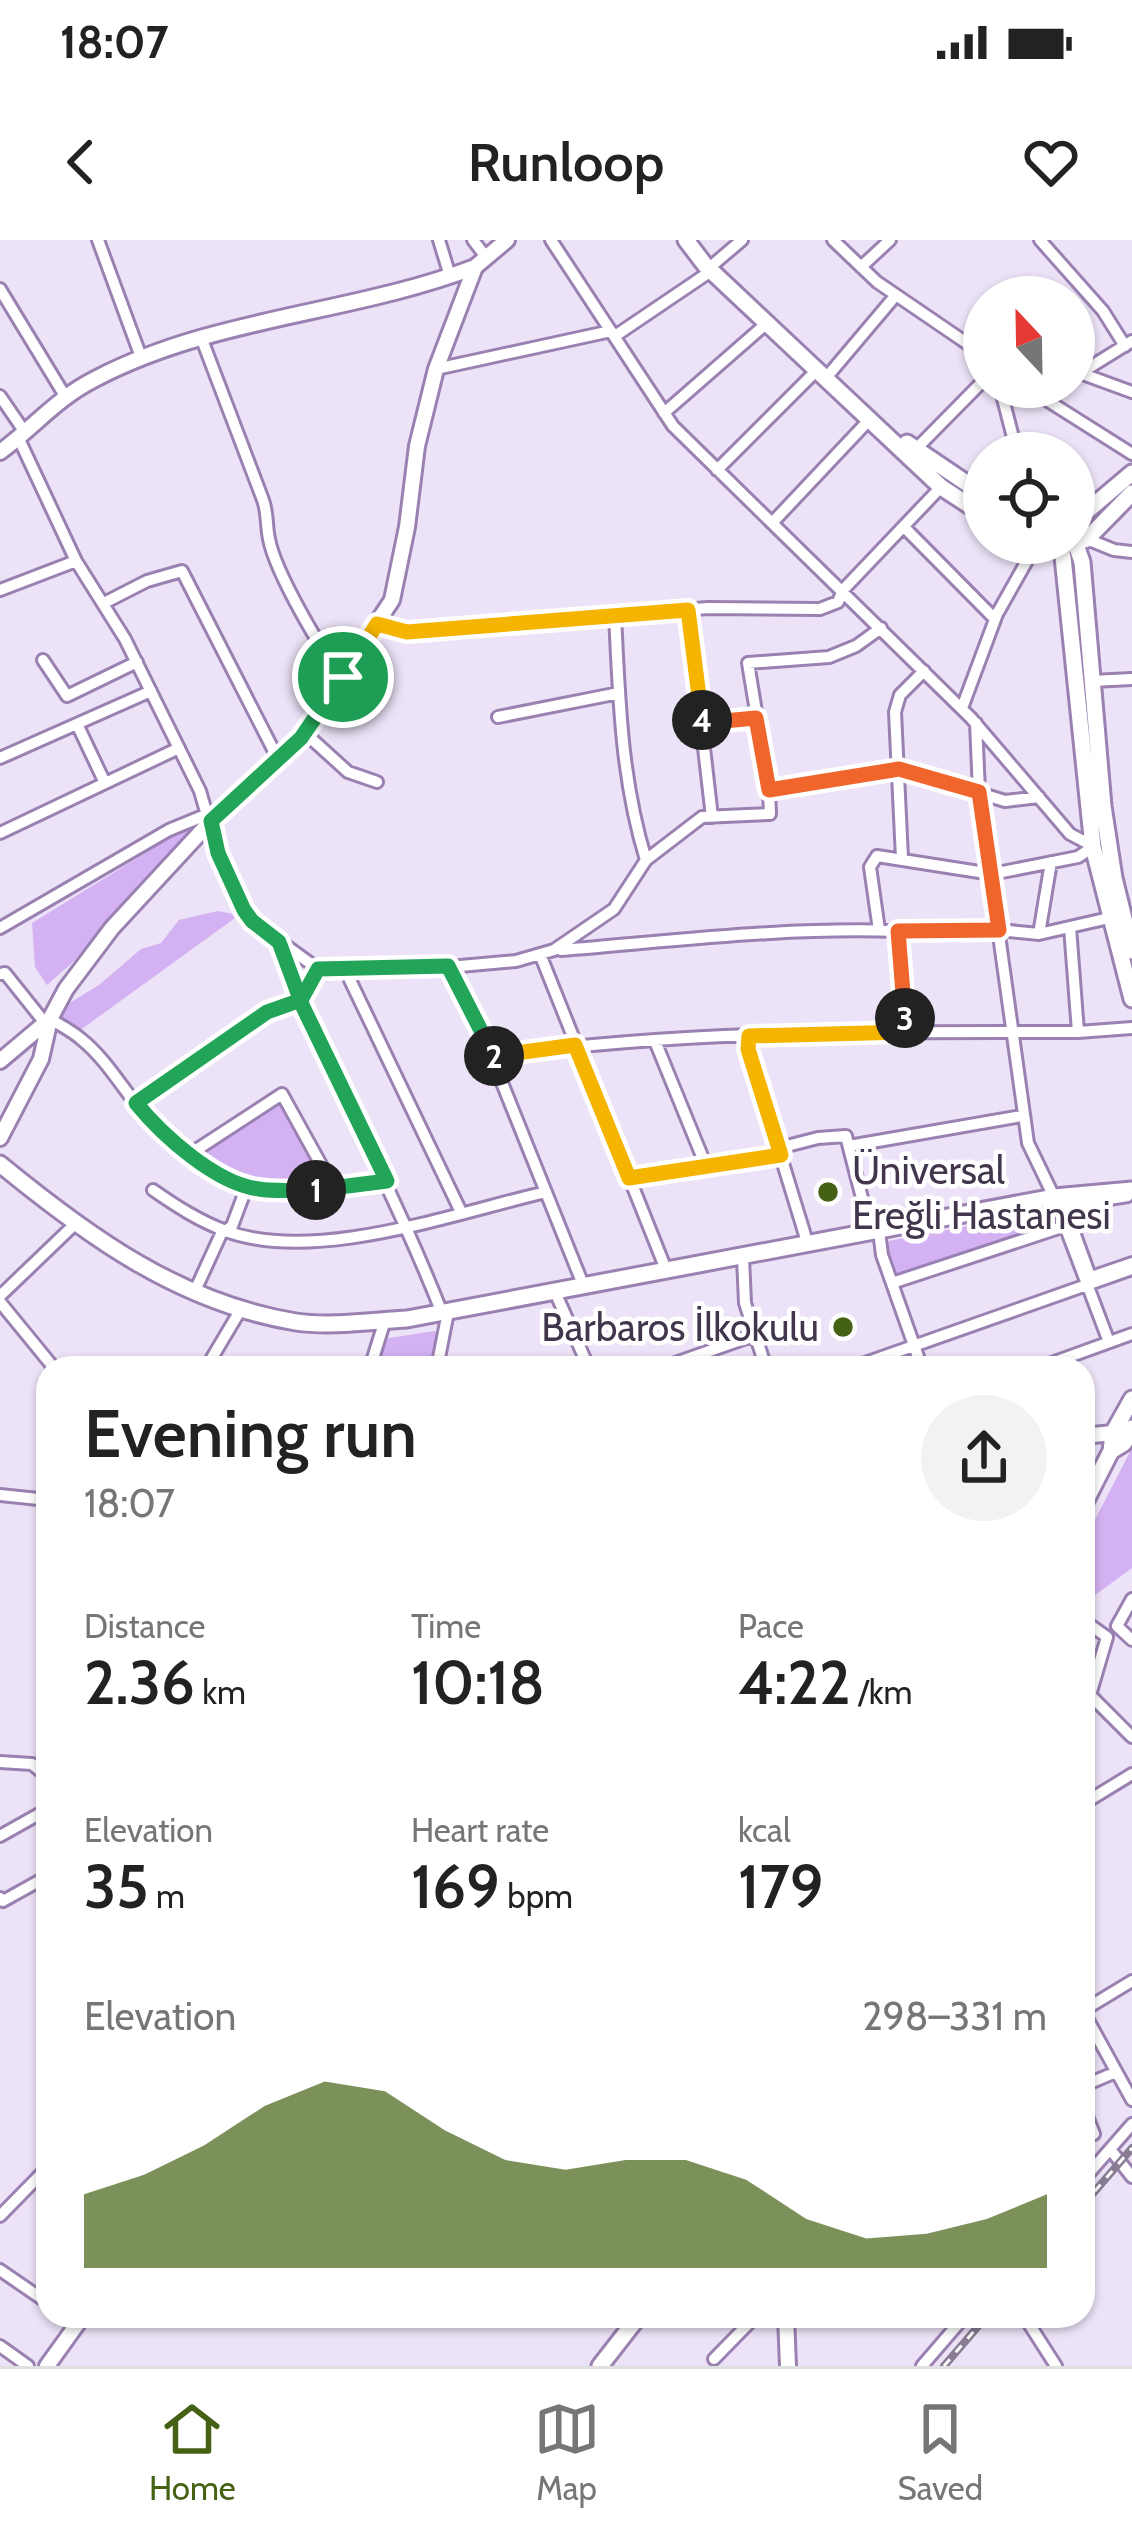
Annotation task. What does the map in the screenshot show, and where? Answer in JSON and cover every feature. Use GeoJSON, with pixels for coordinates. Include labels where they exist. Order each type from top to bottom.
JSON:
{"type":"FeatureCollection","features":[{"type":"Feature","properties":{"kind":"main road"},"geometry":{"type":"LineString","coordinates":[[686,240],[767,323],[916,449],[963,481]]}},
{"type":"Feature","properties":{"kind":"main road"},"geometry":{"type":"LineString","coordinates":[[698,240],[713,267],[941,487],[963,501]]}},
{"type":"Feature","properties":{"kind":"main road"},"geometry":{"type":"LineString","coordinates":[[1095,504],[1132,472]]}},
{"type":"Feature","properties":{"kind":"main road"},"geometry":{"type":"LineString","coordinates":[[1095,522],[1132,493]]}},
{"type":"Feature","properties":{"kind":"main road"},"geometry":{"type":"LineString","coordinates":[[1071,564],[1109,918],[1132,999]]}},
{"type":"Feature","properties":{"kind":"main road"},"geometry":{"type":"LineString","coordinates":[[1082,564],[1101,846],[1131,943]]}},
{"type":"Feature","properties":{"kind":"main road"},"geometry":{"type":"LineString","coordinates":[[0,1164],[152,1274],[242,1309],[301,1323],[445,1312],[1132,1190]]}},
{"type":"Feature","properties":{"kind":"main road"},"geometry":{"type":"LineString","coordinates":[[1095,1482],[1111,1451],[1113,1433],[1132,1400]]}},
{"type":"Feature","properties":{"kind":"main road"},"geometry":{"type":"LineString","coordinates":[[1111,1451],[1124,1443],[1132,1428]]}},
{"type":"Feature","properties":{"kind":"main road"},"geometry":{"type":"LineString","coordinates":[[600,2366],[630,2328]]}},
{"type":"Feature","properties":{"kind":"street"},"geometry":{"type":"LineString","coordinates":[[98,240],[141,357]]}},
{"type":"Feature","properties":{"kind":"street"},"geometry":{"type":"LineString","coordinates":[[439,240],[450,276]]}},
{"type":"Feature","properties":{"kind":"street"},"geometry":{"type":"LineString","coordinates":[[0,1061],[47,1021],[112,928],[210,817],[305,733],[392,599],[417,446],[436,369],[481,262],[473,240]]}},
{"type":"Feature","properties":{"kind":"street"},"geometry":{"type":"LineString","coordinates":[[0,452],[65,396],[141,357],[201,337],[450,276],[481,262],[507,240]]}},
{"type":"Feature","properties":{"kind":"street"},"geometry":{"type":"LineString","coordinates":[[551,240],[664,413],[962,708],[1070,834],[1101,846]]}},
{"type":"Feature","properties":{"kind":"street"},"geometry":{"type":"LineString","coordinates":[[436,369],[613,333],[713,267],[742,240]]}},
{"type":"Feature","properties":{"kind":"street"},"geometry":{"type":"LineString","coordinates":[[833,240],[896,295],[963,341]]}},
{"type":"Feature","properties":{"kind":"street"},"geometry":{"type":"LineString","coordinates":[[861,267],[890,240]]}},
{"type":"Feature","properties":{"kind":"street"},"geometry":{"type":"LineString","coordinates":[[1040,240],[1129,344],[1095,364]]}},
{"type":"Feature","properties":{"kind":"street"},"geometry":{"type":"LineString","coordinates":[[0,289],[65,396]]}},
{"type":"Feature","properties":{"kind":"street"},"geometry":{"type":"LineString","coordinates":[[717,470],[824,371],[896,295]]}},
{"type":"Feature","properties":{"kind":"street"},"geometry":{"type":"LineString","coordinates":[[664,413],[767,323]]}},
{"type":"Feature","properties":{"kind":"street"},"geometry":{"type":"LineString","coordinates":[[201,337],[270,520],[268,538],[330,663],[343,677]]}},
{"type":"Feature","properties":{"kind":"street"},"geometry":{"type":"LineString","coordinates":[[1095,381],[1132,392]]}},
{"type":"Feature","properties":{"kind":"street"},"geometry":{"type":"LineString","coordinates":[[0,396],[76,560],[137,662],[179,748],[244,910],[252,921],[318,969],[449,967],[748,931],[1039,934],[1109,918]]}},
{"type":"Feature","properties":{"kind":"street"},"geometry":{"type":"LineString","coordinates":[[916,449],[963,401]]}},
{"type":"Feature","properties":{"kind":"street"},"geometry":{"type":"LineString","coordinates":[[1061,408],[1132,454]]}},
{"type":"Feature","properties":{"kind":"street"},"geometry":{"type":"LineString","coordinates":[[772,522],[870,419]]}},
{"type":"Feature","properties":{"kind":"street"},"geometry":{"type":"LineString","coordinates":[[377,624],[407,632],[615,614],[820,609],[838,602],[843,590],[941,487]]}},
{"type":"Feature","properties":{"kind":"street"},"geometry":{"type":"LineString","coordinates":[[904,527],[995,619]]}},
{"type":"Feature","properties":{"kind":"street"},"geometry":{"type":"LineString","coordinates":[[1095,547],[1132,552]]}},
{"type":"Feature","properties":{"kind":"street"},"geometry":{"type":"LineString","coordinates":[[0,590],[76,560]]}},
{"type":"Feature","properties":{"kind":"street"},"geometry":{"type":"LineString","coordinates":[[962,708],[995,619],[1025,564]]}},
{"type":"Feature","properties":{"kind":"street"},"geometry":{"type":"LineString","coordinates":[[104,603],[147,581],[182,571],[278,759]]}},
{"type":"Feature","properties":{"kind":"street"},"geometry":{"type":"LineString","coordinates":[[688,610],[712,817]]}},
{"type":"Feature","properties":{"kind":"street"},"geometry":{"type":"LineString","coordinates":[[615,614],[629,804],[646,860]]}},
{"type":"Feature","properties":{"kind":"street"},"geometry":{"type":"LineString","coordinates":[[547,952],[614,909],[646,860],[690,825],[712,817],[770,814],[748,663],[829,657],[881,628]]}},
{"type":"Feature","properties":{"kind":"street"},"geometry":{"type":"LineString","coordinates":[[43,660],[67,696],[137,662]]}},
{"type":"Feature","properties":{"kind":"street"},"geometry":{"type":"LineString","coordinates":[[902,858],[896,712],[900,694],[924,670]]}},
{"type":"Feature","properties":{"kind":"street"},"geometry":{"type":"LineString","coordinates":[[1092,681],[1132,679]]}},
{"type":"Feature","properties":{"kind":"street"},"geometry":{"type":"LineString","coordinates":[[0,758],[151,692]]}},
{"type":"Feature","properties":{"kind":"street"},"geometry":{"type":"LineString","coordinates":[[498,717],[619,693]]}},
{"type":"Feature","properties":{"kind":"street"},"geometry":{"type":"LineString","coordinates":[[702,723],[756,718]]}},
{"type":"Feature","properties":{"kind":"street"},"geometry":{"type":"LineString","coordinates":[[976,723],[979,792],[1028,1143],[1091,1276],[1132,1266]]}},
{"type":"Feature","properties":{"kind":"street"},"geometry":{"type":"LineString","coordinates":[[77,724],[105,783]]}},
{"type":"Feature","properties":{"kind":"street"},"geometry":{"type":"LineString","coordinates":[[305,733],[348,772],[377,782]]}},
{"type":"Feature","properties":{"kind":"street"},"geometry":{"type":"LineString","coordinates":[[0,833],[179,748]]}},
{"type":"Feature","properties":{"kind":"street"},"geometry":{"type":"LineString","coordinates":[[769,790],[899,769],[1005,801],[1039,796]]}},
{"type":"Feature","properties":{"kind":"street"},"geometry":{"type":"LineString","coordinates":[[0,928],[169,830],[210,817]]}},
{"type":"Feature","properties":{"kind":"street"},"geometry":{"type":"LineString","coordinates":[[879,930],[870,867],[877,856],[992,874],[1078,856],[1101,846]]}},
{"type":"Feature","properties":{"kind":"street"},"geometry":{"type":"LineString","coordinates":[[1039,934],[1051,862]]}},
{"type":"Feature","properties":{"kind":"street"},"geometry":{"type":"LineString","coordinates":[[1070,927],[1078,1032]]}},
{"type":"Feature","properties":{"kind":"street"},"geometry":{"type":"LineString","coordinates":[[898,931],[906,1032]]}},
{"type":"Feature","properties":{"kind":"street"},"geometry":{"type":"LineString","coordinates":[[279,942],[301,1000],[445,1312],[439,1356]]}},
{"type":"Feature","properties":{"kind":"street"},"geometry":{"type":"LineString","coordinates":[[547,952],[575,1045],[667,1272]]}},
{"type":"Feature","properties":{"kind":"street"},"geometry":{"type":"LineString","coordinates":[[449,967],[472,1008],[584,1287]]}},
{"type":"Feature","properties":{"kind":"street"},"geometry":{"type":"LineString","coordinates":[[136,1103],[267,1012],[301,1000],[318,969]]}},
{"type":"Feature","properties":{"kind":"street"},"geometry":{"type":"LineString","coordinates":[[350,969],[350,980],[461,1212]]}},
{"type":"Feature","properties":{"kind":"street"},"geometry":{"type":"LineString","coordinates":[[0,974],[47,1021],[83,1041],[154,1125],[190,1154],[247,1186],[335,1190],[387,1181]]}},
{"type":"Feature","properties":{"kind":"street"},"geometry":{"type":"LineString","coordinates":[[0,1138],[41,1059],[47,1021]]}},
{"type":"Feature","properties":{"kind":"street"},"geometry":{"type":"LineString","coordinates":[[492,1057],[575,1045],[749,1036],[1132,1028]]}},
{"type":"Feature","properties":{"kind":"street"},"geometry":{"type":"LineString","coordinates":[[749,1036],[748,1049],[808,1245]]}},
{"type":"Feature","properties":{"kind":"street"},"geometry":{"type":"LineString","coordinates":[[655,1041],[706,1166]]}},
{"type":"Feature","properties":{"kind":"street"},"geometry":{"type":"LineString","coordinates":[[190,1154],[282,1094],[335,1190]]}},
{"type":"Feature","properties":{"kind":"street"},"geometry":{"type":"LineString","coordinates":[[848,1146],[1022,1116]]}},
{"type":"Feature","properties":{"kind":"street"},"geometry":{"type":"LineString","coordinates":[[629,1178],[846,1136],[918,1356]]}},
{"type":"Feature","properties":{"kind":"street"},"geometry":{"type":"LineString","coordinates":[[194,1293],[225,1231],[232,1226],[247,1186]]}},
{"type":"Feature","properties":{"kind":"street"},"geometry":{"type":"LineString","coordinates":[[153,1190],[225,1231],[311,1243],[362,1238],[546,1192]]}},
{"type":"Feature","properties":{"kind":"street"},"geometry":{"type":"LineString","coordinates":[[1059,1204],[1132,1190]]}},
{"type":"Feature","properties":{"kind":"street"},"geometry":{"type":"LineString","coordinates":[[1059,1204],[1109,1342]]}},
{"type":"Feature","properties":{"kind":"street"},"geometry":{"type":"LineString","coordinates":[[45,1356],[0,1299],[76,1223]]}},
{"type":"Feature","properties":{"kind":"street"},"geometry":{"type":"LineString","coordinates":[[892,1283],[1065,1226]]}},
{"type":"Feature","properties":{"kind":"street"},"geometry":{"type":"LineString","coordinates":[[743,1258],[746,1303],[762,1356]]}},
{"type":"Feature","properties":{"kind":"street"},"geometry":{"type":"LineString","coordinates":[[883,1356],[1132,1266]]}},
{"type":"Feature","properties":{"kind":"street"},"geometry":{"type":"LineString","coordinates":[[555,1292],[584,1356]]}},
{"type":"Feature","properties":{"kind":"street"},"geometry":{"type":"LineString","coordinates":[[213,1356],[242,1309]]}},
{"type":"Feature","properties":{"kind":"street"},"geometry":{"type":"LineString","coordinates":[[374,1356],[385,1320]]}},
{"type":"Feature","properties":{"kind":"street"},"geometry":{"type":"LineString","coordinates":[[1071,1356],[1132,1334]]}},
{"type":"Feature","properties":{"kind":"street"},"geometry":{"type":"LineString","coordinates":[[695,1356],[755,1335]]}},
{"type":"Feature","properties":{"kind":"street"},"geometry":{"type":"LineString","coordinates":[[1095,1435],[1113,1433]]}},
{"type":"Feature","properties":{"kind":"street"},"geometry":{"type":"LineString","coordinates":[[0,1495],[36,1499]]}},
{"type":"Feature","properties":{"kind":"street"},"geometry":{"type":"LineString","coordinates":[[1095,1678],[1107,1637],[1132,1599]]}},
{"type":"Feature","properties":{"kind":"street"},"geometry":{"type":"LineString","coordinates":[[1118,1626],[1132,1640]]}},
{"type":"Feature","properties":{"kind":"street"},"geometry":{"type":"LineString","coordinates":[[1095,1628],[1107,1637]]}},
{"type":"Feature","properties":{"kind":"street"},"geometry":{"type":"LineString","coordinates":[[1095,1700],[1132,1737]]}},
{"type":"Feature","properties":{"kind":"street"},"geometry":{"type":"LineString","coordinates":[[0,1762],[36,1768]]}},
{"type":"Feature","properties":{"kind":"street"},"geometry":{"type":"LineString","coordinates":[[1095,1797],[1132,1774]]}},
{"type":"Feature","properties":{"kind":"street"},"geometry":{"type":"LineString","coordinates":[[0,1836],[36,1816]]}},
{"type":"Feature","properties":{"kind":"street"},"geometry":{"type":"LineString","coordinates":[[0,1898],[3,1901],[36,1883]]}},
{"type":"Feature","properties":{"kind":"street"},"geometry":{"type":"LineString","coordinates":[[1095,2003],[1132,1981]]}},
{"type":"Feature","properties":{"kind":"street"},"geometry":{"type":"LineString","coordinates":[[1095,2031],[1132,2100]]}},
{"type":"Feature","properties":{"kind":"street"},"geometry":{"type":"LineString","coordinates":[[1095,2081],[1116,2072]]}},
{"type":"Feature","properties":{"kind":"street"},"geometry":{"type":"LineString","coordinates":[[1095,2166],[1132,2124]]}},
{"type":"Feature","properties":{"kind":"street"},"geometry":{"type":"LineString","coordinates":[[1110,2149],[1132,2177]]}},
{"type":"Feature","properties":{"kind":"street"},"geometry":{"type":"LineString","coordinates":[[0,2216],[36,2179]]}},
{"type":"Feature","properties":{"kind":"street"},"geometry":{"type":"LineString","coordinates":[[0,2270],[36,2295]]}},
{"type":"Feature","properties":{"kind":"street"},"geometry":{"type":"LineString","coordinates":[[47,2366],[70,2328]]}},
{"type":"Feature","properties":{"kind":"street"},"geometry":{"type":"LineString","coordinates":[[714,2359],[744,2328]]}},
{"type":"Feature","properties":{"kind":"street"},"geometry":{"type":"LineString","coordinates":[[786,2328],[788,2366]]}},
{"type":"Feature","properties":{"kind":"street"},"geometry":{"type":"LineString","coordinates":[[922,2366],[955,2328]]}},
{"type":"Feature","properties":{"kind":"street"},"geometry":{"type":"LineString","coordinates":[[1032,2328],[1056,2366]]}},
{"type":"Feature","properties":{"kind":"street"},"geometry":{"type":"LineString","coordinates":[[0,2346],[28,2366]]}},
{"type":"Feature","properties":{"kind":"shaded area"},"geometry":{"type":"Polygon","coordinates":[[[186,828],[192,829],[47,985],[35,967],[32,923],[186,828]]]}},
{"type":"Feature","properties":{"kind":"shaded area"},"geometry":{"type":"Polygon","coordinates":[[[218,911],[235,918],[79,1031],[61,1018],[68,1004],[141,949],[161,943],[179,920],[218,911]]]}},
{"type":"Feature","properties":{"kind":"shaded area"},"geometry":{"type":"Polygon","coordinates":[[[280,1101],[321,1180],[317,1186],[248,1182],[207,1159],[205,1148],[280,1101]]]}},
{"type":"Feature","properties":{"kind":"shaded area"},"geometry":{"type":"Polygon","coordinates":[[[1050,1210],[1054,1225],[894,1278],[886,1251],[889,1241],[1050,1210]]]}},
{"type":"Feature","properties":{"kind":"shaded area"},"geometry":{"type":"Polygon","coordinates":[[[440,1333],[435,1356],[378,1356],[383,1339],[440,1333]]]}},
{"type":"Feature","properties":{"kind":"shaded area"},"geometry":{"type":"Polygon","coordinates":[[[1132,1448],[1132,1568],[1095,1595],[1095,1520],[1132,1448]]]}},
{"type":"Feature","properties":{"kind":"railway"},"geometry":{"type":"LineString","coordinates":[[1095,2191],[1132,2148]]}},
{"type":"Feature","properties":{"kind":"railway"},"geometry":{"type":"LineString","coordinates":[[944,2366],[977,2328]]}},
{"type":"Feature","properties":{"kind":"place","name":"Üniversal Ereğli Hastanesi"},"geometry":{"type":"Point","coordinates":[828,1192]}},
{"type":"Feature","properties":{"kind":"place","name":"Barbaros İlkokulu"},"geometry":{"type":"Point","coordinates":[843,1327]}},
{"type":"Feature","properties":{"kind":"route"},"geometry":{"type":"LineString","coordinates":[[343,677],[301,738],[211,821],[218,853],[244,910],[279,942],[301,1000],[303,1007],[387,1181],[335,1190],[255,1189],[240,1184],[201,1162],[154,1125],[136,1103],[267,1012],[301,1000],[318,969],[448,966],[492,1057],[575,1045],[629,1178],[781,1155],[748,1049],[749,1036],[906,1032],[898,931],[999,930],[979,792],[899,769],[769,790],[756,718],[702,723],[688,610],[407,632],[377,624],[343,677]]}}]}
